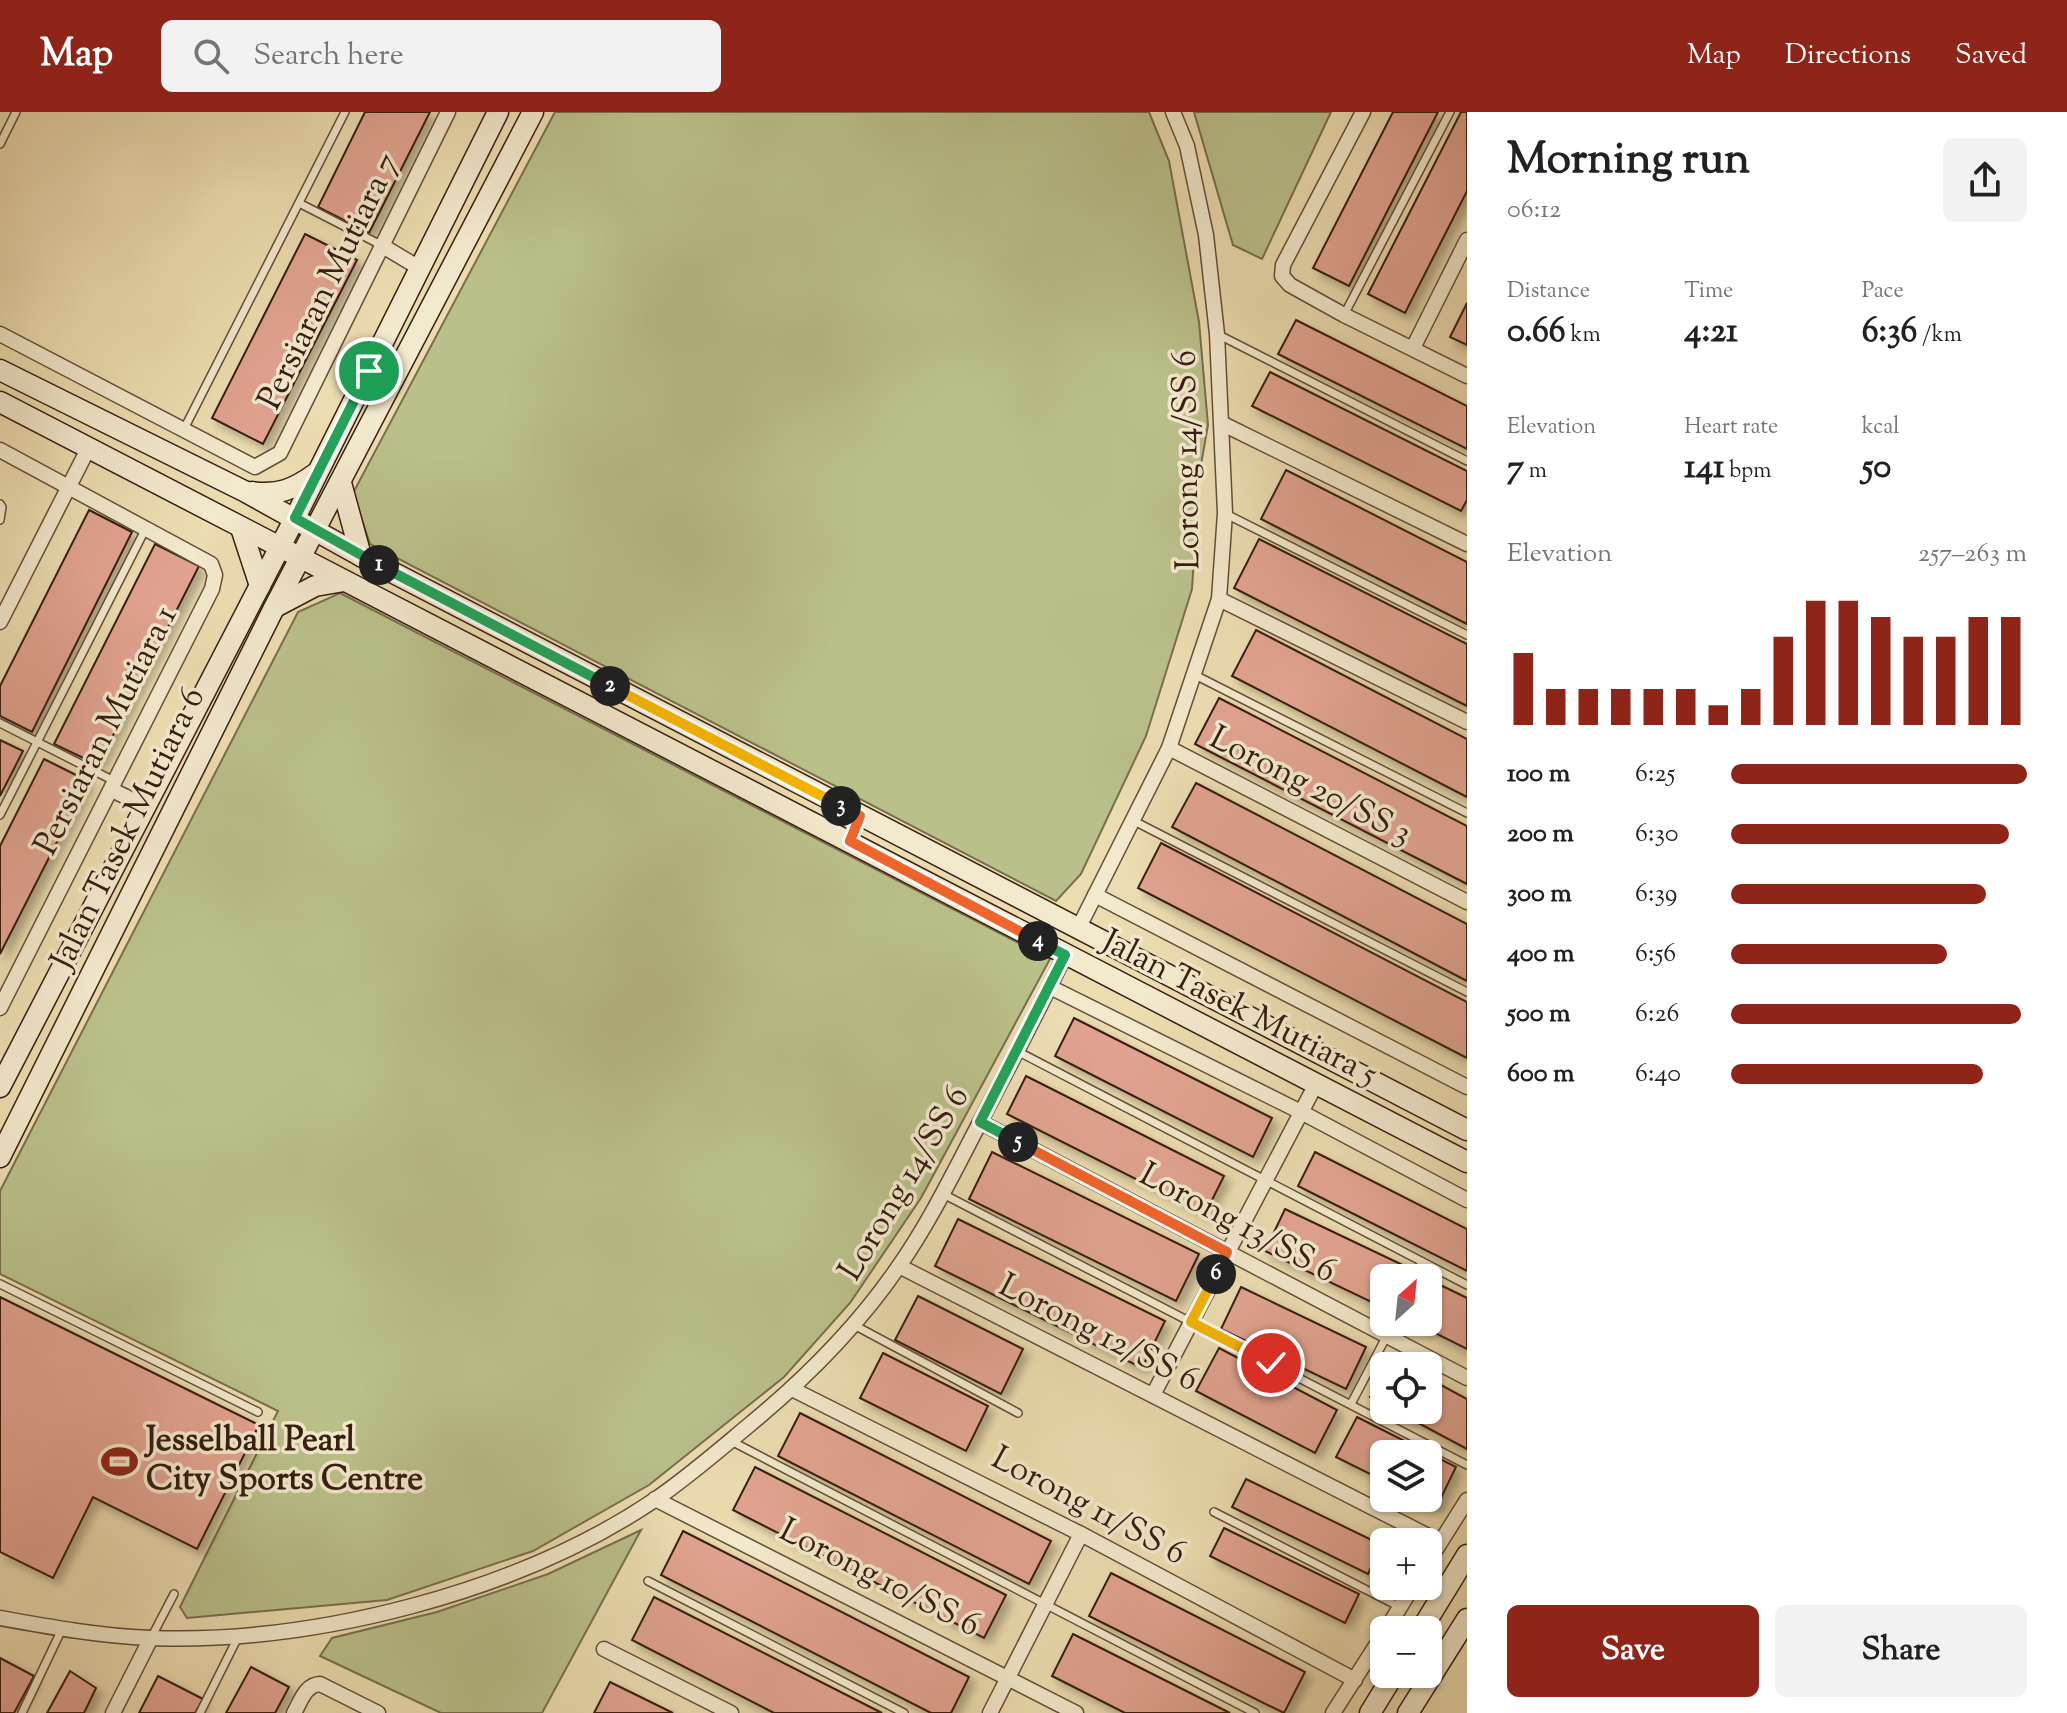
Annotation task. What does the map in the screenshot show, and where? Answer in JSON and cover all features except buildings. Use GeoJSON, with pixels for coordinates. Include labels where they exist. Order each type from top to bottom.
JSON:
{"type":"FeatureCollection","features":[{"type":"Feature","properties":{"kind":"street","name":"Persiaran Mutiara 7"},"geometry":{"type":"LineString","coordinates":[[183,431],[255,467],[280,453],[448,112]]}},
{"type":"Feature","properties":{"kind":"street","name":"Jalan Tasek Mutiara 6"},"geometry":{"type":"LineString","coordinates":[[0,1087],[295,518],[498,112]]}},
{"type":"Feature","properties":{"kind":"street","name":"Jalan Tasek Mutiara 6"},"geometry":{"type":"LineString","coordinates":[[0,1157],[274,608],[533,112]]}},
{"type":"Feature","properties":{"kind":"street","name":"Lorong 14/SS 6"},"geometry":{"type":"LineString","coordinates":[[1079,927],[1169,748],[1219,599],[1225,513],[1217,334],[1206,235],[1187,146],[1173,112]]}},
{"type":"Feature","properties":{"kind":"street"},"geometry":{"type":"LineString","coordinates":[[1363,112],[1283,265],[1282,276],[1290,285],[1344,315],[1467,376]]}},
{"type":"Feature","properties":{"kind":"street"},"geometry":{"type":"LineString","coordinates":[[1413,348],[1467,240]]}},
{"type":"Feature","properties":{"kind":"street"},"geometry":{"type":"LineString","coordinates":[[381,245],[421,269]]}},
{"type":"Feature","properties":{"kind":"street"},"geometry":{"type":"LineString","coordinates":[[0,334],[183,431]]}},
{"type":"Feature","properties":{"kind":"street","name":"Jalan Tasek Mutiara 5"},"geometry":{"type":"LineString","coordinates":[[0,370],[244,491],[361,556],[1467,1130]]}},
{"type":"Feature","properties":{"kind":"street","name":"Jalan Tasek Mutiara 5"},"geometry":{"type":"LineString","coordinates":[[0,402],[850,841],[1315,1086],[1467,1162]]}},
{"type":"Feature","properties":{"kind":"street"},"geometry":{"type":"LineString","coordinates":[[1223,424],[1467,544]]}},
{"type":"Feature","properties":{"kind":"street"},"geometry":{"type":"LineString","coordinates":[[0,622],[89,447]]}},
{"type":"Feature","properties":{"kind":"street"},"geometry":{"type":"LineString","coordinates":[[0,450],[146,528]]}},
{"type":"Feature","properties":{"kind":"street"},"geometry":{"type":"LineString","coordinates":[[244,491],[269,494],[285,491],[316,473]]}},
{"type":"Feature","properties":{"kind":"street"},"geometry":{"type":"LineString","coordinates":[[341,483],[361,556]]}},
{"type":"Feature","properties":{"kind":"street","name":"Persiaran Mutiara 1"},"geometry":{"type":"LineString","coordinates":[[0,1008],[212,589],[215,575],[211,564],[146,528]]}},
{"type":"Feature","properties":{"kind":"street"},"geometry":{"type":"LineString","coordinates":[[241,528],[260,586]]}},
{"type":"Feature","properties":{"kind":"street"},"geometry":{"type":"LineString","coordinates":[[274,608],[315,586],[344,581]]}},
{"type":"Feature","properties":{"kind":"street"},"geometry":{"type":"LineString","coordinates":[[1219,599],[1467,722]]}},
{"type":"Feature","properties":{"kind":"street","name":"Lorong 20/SS 3"},"geometry":{"type":"LineString","coordinates":[[1169,748],[1467,902]]}},
{"type":"Feature","properties":{"kind":"street"},"geometry":{"type":"LineString","coordinates":[[114,786],[147,807]]}},
{"type":"Feature","properties":{"kind":"street"},"geometry":{"type":"LineString","coordinates":[[850,841],[860,816]]}},
{"type":"Feature","properties":{"kind":"street","name":"Jalan Tasek Mutiara 5"},"geometry":{"type":"LineString","coordinates":[[1095,895],[1467,1087]]}},
{"type":"Feature","properties":{"kind":"street","name":"Lorong 14/SS 6"},"geometry":{"type":"LineString","coordinates":[[0,1618],[62,1629],[151,1638],[239,1635],[350,1622],[491,1581],[546,1559],[655,1499],[792,1389],[853,1324],[899,1266],[942,1194],[1065,955]]}},
{"type":"Feature","properties":{"kind":"street","name":"Jalan Tasek Mutiara 5"},"geometry":{"type":"LineString","coordinates":[[1050,987],[1303,1109],[1467,1200]]}},
{"type":"Feature","properties":{"kind":"street"},"geometry":{"type":"LineString","coordinates":[[30,1031],[57,1046]]}},
{"type":"Feature","properties":{"kind":"street"},"geometry":{"type":"LineString","coordinates":[[1153,1395],[1315,1086]]}},
{"type":"Feature","properties":{"kind":"street","name":"Lorong 13/SS 6"},"geometry":{"type":"LineString","coordinates":[[980,1122],[1227,1252],[1370,1319]]}},
{"type":"Feature","properties":{"kind":"street","name":"Lorong 12/SS 6"},"geometry":{"type":"LineString","coordinates":[[899,1266],[1413,1528]]}},
{"type":"Feature","properties":{"kind":"street","name":"Lorong 13/SS 6"},"geometry":{"type":"LineString","coordinates":[[1402,1336],[1467,1378]]}},
{"type":"Feature","properties":{"kind":"street","name":"Lorong 11/SS 6"},"geometry":{"type":"LineString","coordinates":[[792,1389],[1081,1534],[1355,1680]]}},
{"type":"Feature","properties":{"kind":"street","name":"Lorong 10/SS 6"},"geometry":{"type":"LineString","coordinates":[[655,1499],[1076,1713]]}},
{"type":"Feature","properties":{"kind":"street"},"geometry":{"type":"LineString","coordinates":[[1442,1539],[1467,1500]]}},
{"type":"Feature","properties":{"kind":"street"},"geometry":{"type":"LineString","coordinates":[[990,1713],[1081,1534]]}},
{"type":"Feature","properties":{"kind":"street"},"geometry":{"type":"LineString","coordinates":[[1430,1616],[1467,1555]]}},
{"type":"Feature","properties":{"kind":"street"},"geometry":{"type":"LineString","coordinates":[[1395,1616],[1404,1600]]}},
{"type":"Feature","properties":{"kind":"street"},"geometry":{"type":"LineString","coordinates":[[1408,1713],[1467,1619]]}},
{"type":"Feature","properties":{"kind":"street"},"geometry":{"type":"LineString","coordinates":[[113,1713],[151,1638]]}},
{"type":"Feature","properties":{"kind":"street"},"geometry":{"type":"LineString","coordinates":[[604,1649],[731,1713]]}},
{"type":"Feature","properties":{"kind":"street"},"geometry":{"type":"LineString","coordinates":[[1333,1713],[1370,1656]]}},
{"type":"Feature","properties":{"kind":"street"},"geometry":{"type":"LineString","coordinates":[[294,1713],[306,1691],[320,1684],[378,1713]]}},
{"type":"Feature","properties":{"kind":"street"},"geometry":{"type":"LineString","coordinates":[[1370,1713],[1385,1688]]}},
{"type":"Feature","properties":{"kind":"lane"},"geometry":{"type":"LineString","coordinates":[[0,144],[16,112]]}},
{"type":"Feature","properties":{"kind":"lane"},"geometry":{"type":"LineString","coordinates":[[183,431],[345,112]]}},
{"type":"Feature","properties":{"kind":"lane"},"geometry":{"type":"LineString","coordinates":[[1344,315],[1450,112]]}},
{"type":"Feature","properties":{"kind":"lane"},"geometry":{"type":"LineString","coordinates":[[299,203],[381,245]]}},
{"type":"Feature","properties":{"kind":"lane"},"geometry":{"type":"LineString","coordinates":[[1217,334],[1467,461]]}},
{"type":"Feature","properties":{"kind":"lane"},"geometry":{"type":"LineString","coordinates":[[0,504],[0,520]]}},
{"type":"Feature","properties":{"kind":"lane"},"geometry":{"type":"LineString","coordinates":[[1225,513],[1467,635]]}},
{"type":"Feature","properties":{"kind":"lane"},"geometry":{"type":"LineString","coordinates":[[0,815],[146,528]]}},
{"type":"Feature","properties":{"kind":"lane"},"geometry":{"type":"LineString","coordinates":[[1195,675],[1467,813]]}},
{"type":"Feature","properties":{"kind":"lane"},"geometry":{"type":"LineString","coordinates":[[0,723],[114,786]]}},
{"type":"Feature","properties":{"kind":"lane"},"geometry":{"type":"LineString","coordinates":[[1134,821],[1467,992]]}},
{"type":"Feature","properties":{"kind":"lane"},"geometry":{"type":"LineString","coordinates":[[1017,1051],[1467,1285]]}},
{"type":"Feature","properties":{"kind":"lane"},"geometry":{"type":"LineString","coordinates":[[942,1194],[1467,1465]]}},
{"type":"Feature","properties":{"kind":"lane"},"geometry":{"type":"LineString","coordinates":[[0,1284],[258,1412]]}},
{"type":"Feature","properties":{"kind":"lane"},"geometry":{"type":"LineString","coordinates":[[853,1324],[1018,1413]]}},
{"type":"Feature","properties":{"kind":"lane"},"geometry":{"type":"LineString","coordinates":[[1351,1404],[1387,1336]]}},
{"type":"Feature","properties":{"kind":"lane"},"geometry":{"type":"LineString","coordinates":[[731,1441],[1255,1713]]}},
{"type":"Feature","properties":{"kind":"lane"},"geometry":{"type":"LineString","coordinates":[[1214,1512],[1400,1607]]}},
{"type":"Feature","properties":{"kind":"lane"},"geometry":{"type":"LineString","coordinates":[[648,1581],[904,1713]]}},
{"type":"Feature","properties":{"kind":"lane"},"geometry":{"type":"LineString","coordinates":[[151,1638],[174,1594]]}},
{"type":"Feature","properties":{"kind":"lane"},"geometry":{"type":"LineString","coordinates":[[22,1713],[62,1629]]}},
{"type":"Feature","properties":{"kind":"lane"},"geometry":{"type":"LineString","coordinates":[[200,1713],[239,1635]]}},
{"type":"Feature","properties":{"kind":"green space"},"geometry":{"type":"Polygon","coordinates":[[[555,112],[1149,112],[1169,161],[1199,322],[1208,425],[1199,476],[1192,589],[1146,736],[1081,874],[1056,901],[370,544],[353,493],[555,112]]]}},
{"type":"Feature","properties":{"kind":"green space"},"geometry":{"type":"Polygon","coordinates":[[[1194,112],[1331,112],[1262,259],[1233,245],[1194,112]]]}},
{"type":"Feature","properties":{"kind":"green space"},"geometry":{"type":"Polygon","coordinates":[[[340,593],[1050,959],[921,1198],[850,1303],[784,1377],[649,1485],[533,1551],[387,1600],[187,1618],[180,1607],[278,1411],[0,1274],[0,1191],[298,612],[340,593]]]}},
{"type":"Feature","properties":{"kind":"green space"},"geometry":{"type":"Polygon","coordinates":[[[641,1530],[542,1713],[441,1713],[320,1656],[332,1638],[437,1612],[548,1574],[641,1530]]]}},
{"type":"Feature","properties":{"kind":"place","name":"Jesselball Pearl City Sports Centre"},"geometry":{"type":"Point","coordinates":[120,1461]}},
{"type":"Feature","properties":{"kind":"route"},"geometry":{"type":"LineString","coordinates":[[369,371],[295,518],[361,556],[860,816],[850,841],[1065,955],[980,1122],[1227,1252],[1191,1322],[1271,1363]]}}]}
